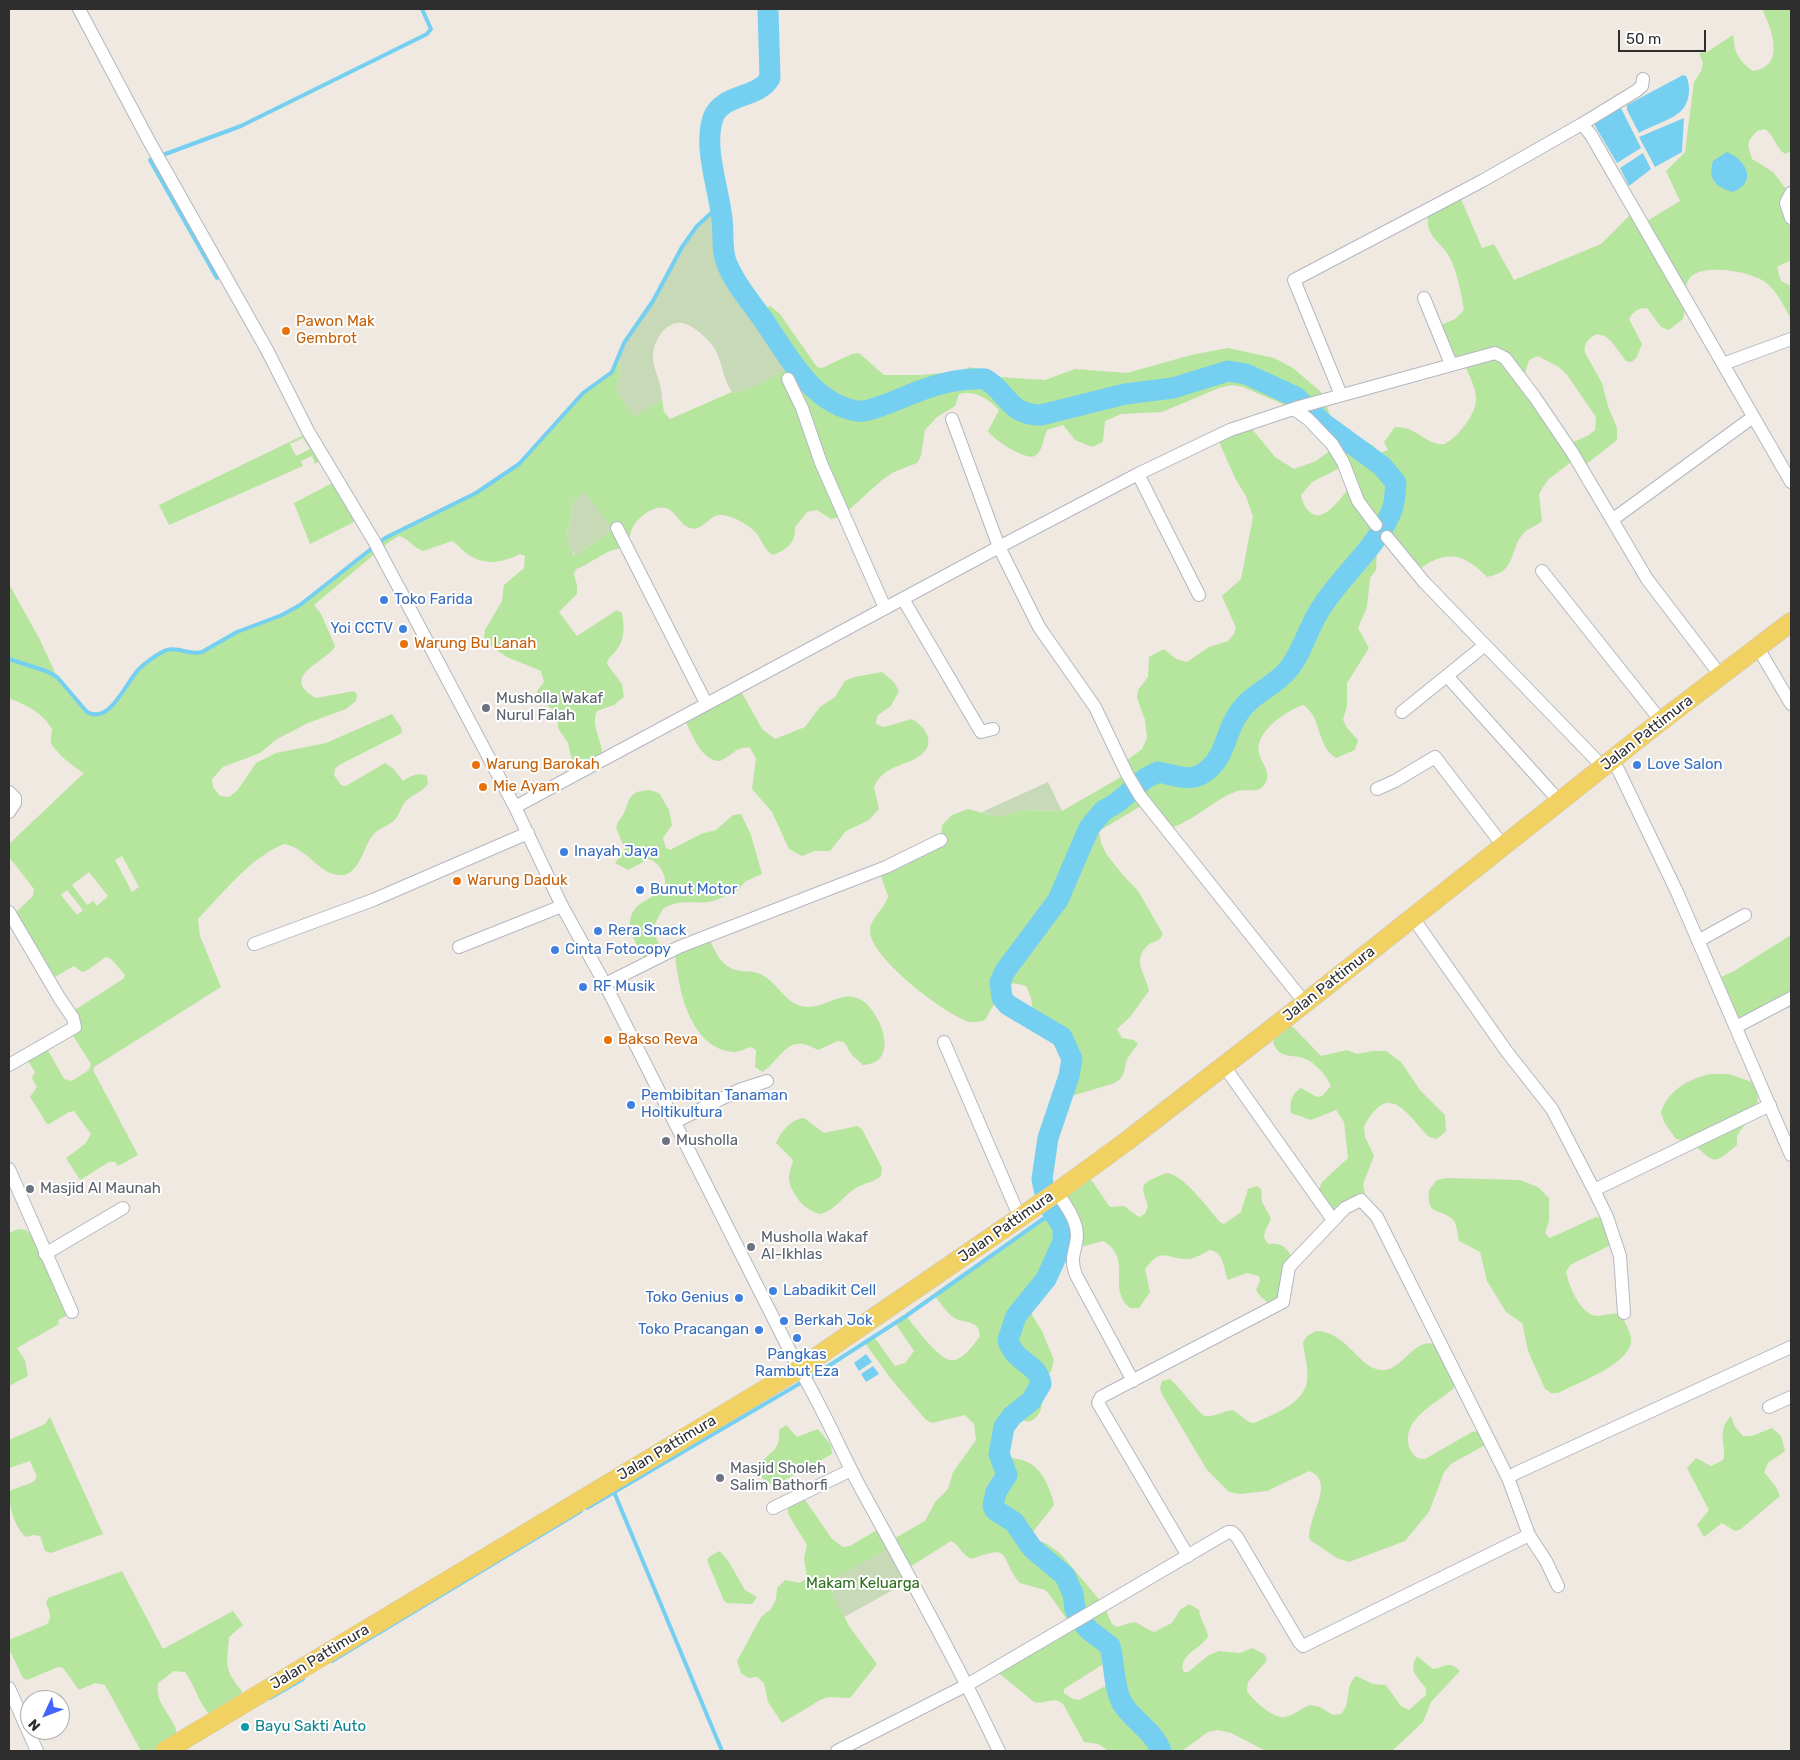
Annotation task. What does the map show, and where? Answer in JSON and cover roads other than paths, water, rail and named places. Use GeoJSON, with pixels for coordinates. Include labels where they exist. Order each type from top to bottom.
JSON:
{"type":"FeatureCollection","features":[{"type":"Feature","properties":{"kind":"main road","name":"Jalan Pattimura"},"geometry":{"type":"LineString","coordinates":[[175,1748],[802,1371],[1020,1218],[1224,1066],[1504,847],[1660,721],[1791,622]]}},
{"type":"Feature","properties":{"kind":"street"},"geometry":{"type":"LineString","coordinates":[[79,9],[149,141],[267,350],[308,431],[376,545],[515,807],[562,906],[605,984],[812,1389],[851,1470],[967,1685],[999,1751]]}},
{"type":"Feature","properties":{"kind":"street"},"geometry":{"type":"LineString","coordinates":[[1340,395],[1294,280],[1482,181],[1582,124],[1636,91],[1642,86],[1644,79]]}},
{"type":"Feature","properties":{"kind":"street"},"geometry":{"type":"LineString","coordinates":[[1582,124],[1591,135],[1791,482]]}},
{"type":"Feature","properties":{"kind":"street"},"geometry":{"type":"LineString","coordinates":[[1791,193],[1786,203],[1791,218]]}},
{"type":"Feature","properties":{"kind":"street"},"geometry":{"type":"LineString","coordinates":[[1424,298],[1451,364]]}},
{"type":"Feature","properties":{"kind":"street"},"geometry":{"type":"LineString","coordinates":[[1723,364],[1791,339]]}},
{"type":"Feature","properties":{"kind":"street"},"geometry":{"type":"LineString","coordinates":[[515,807],[706,703],[1138,474],[1230,430],[1340,395],[1495,353],[1505,358],[1567,445],[1646,579],[1721,676]]}},
{"type":"Feature","properties":{"kind":"street"},"geometry":{"type":"LineString","coordinates":[[788,379],[802,408],[821,463],[886,608]]}},
{"type":"Feature","properties":{"kind":"street"},"geometry":{"type":"LineString","coordinates":[[1296,408],[1332,444],[1343,462],[1358,501],[1376,525]]}},
{"type":"Feature","properties":{"kind":"street"},"geometry":{"type":"LineString","coordinates":[[952,418],[999,548],[1039,627],[1095,707],[1127,774],[1140,796],[1305,1003]]}},
{"type":"Feature","properties":{"kind":"street"},"geometry":{"type":"LineString","coordinates":[[1612,520],[1753,418]]}},
{"type":"Feature","properties":{"kind":"street"},"geometry":{"type":"LineString","coordinates":[[1138,474],[1199,595]]}},
{"type":"Feature","properties":{"kind":"street"},"geometry":{"type":"LineString","coordinates":[[618,528],[706,703]]}},
{"type":"Feature","properties":{"kind":"street"},"geometry":{"type":"LineString","coordinates":[[1387,537],[1424,582],[1485,645],[1608,763],[1698,941],[1791,1155]]}},
{"type":"Feature","properties":{"kind":"street"},"geometry":{"type":"LineString","coordinates":[[1542,571],[1660,721]]}},
{"type":"Feature","properties":{"kind":"street"},"geometry":{"type":"LineString","coordinates":[[902,599],[981,732],[993,729]]}},
{"type":"Feature","properties":{"kind":"street"},"geometry":{"type":"LineString","coordinates":[[1402,712],[1485,645]]}},
{"type":"Feature","properties":{"kind":"street"},"geometry":{"type":"LineString","coordinates":[[1758,648],[1791,704]]}},
{"type":"Feature","properties":{"kind":"street"},"geometry":{"type":"LineString","coordinates":[[1447,676],[1560,802]]}},
{"type":"Feature","properties":{"kind":"street"},"geometry":{"type":"LineString","coordinates":[[1377,789],[1395,782],[1435,757],[1504,847]]}},
{"type":"Feature","properties":{"kind":"street"},"geometry":{"type":"LineString","coordinates":[[9,792],[15,798],[15,803],[9,812]]}},
{"type":"Feature","properties":{"kind":"street"},"geometry":{"type":"LineString","coordinates":[[254,944],[373,900],[528,833]]}},
{"type":"Feature","properties":{"kind":"street"},"geometry":{"type":"LineString","coordinates":[[605,984],[679,947],[886,867],[941,840]]}},
{"type":"Feature","properties":{"kind":"street"},"geometry":{"type":"LineString","coordinates":[[459,947],[562,906]]}},
{"type":"Feature","properties":{"kind":"street"},"geometry":{"type":"LineString","coordinates":[[9,912],[73,1018],[75,1027],[9,1065]]}},
{"type":"Feature","properties":{"kind":"street"},"geometry":{"type":"LineString","coordinates":[[1698,941],[1746,914]]}},
{"type":"Feature","properties":{"kind":"street"},"geometry":{"type":"LineString","coordinates":[[1413,918],[1507,1052],[1552,1109],[1607,1217],[1620,1256],[1624,1313]]}},
{"type":"Feature","properties":{"kind":"street"},"geometry":{"type":"LineString","coordinates":[[1736,1028],[1791,998]]}},
{"type":"Feature","properties":{"kind":"street"},"geometry":{"type":"LineString","coordinates":[[944,1042],[1020,1218]]}},
{"type":"Feature","properties":{"kind":"street"},"geometry":{"type":"LineString","coordinates":[[1224,1066],[1333,1220]]}},
{"type":"Feature","properties":{"kind":"street"},"geometry":{"type":"LineString","coordinates":[[675,1122],[739,1090],[767,1081]]}},
{"type":"Feature","properties":{"kind":"street"},"geometry":{"type":"LineString","coordinates":[[1594,1190],[1770,1105]]}},
{"type":"Feature","properties":{"kind":"street"},"geometry":{"type":"LineString","coordinates":[[9,1169],[72,1312]]}},
{"type":"Feature","properties":{"kind":"street"},"geometry":{"type":"LineString","coordinates":[[1048,1197],[1075,1224],[1077,1237],[1071,1257],[1076,1275],[1133,1381]]}},
{"type":"Feature","properties":{"kind":"street"},"geometry":{"type":"LineString","coordinates":[[1188,1556],[1098,1403],[1101,1397],[1283,1302],[1289,1267],[1345,1208],[1361,1200],[1377,1217],[1508,1478],[1529,1535],[1546,1561],[1558,1586]]}},
{"type":"Feature","properties":{"kind":"street"},"geometry":{"type":"LineString","coordinates":[[45,1254],[123,1208]]}},
{"type":"Feature","properties":{"kind":"street"},"geometry":{"type":"LineString","coordinates":[[1508,1478],[1791,1347]]}},
{"type":"Feature","properties":{"kind":"street"},"geometry":{"type":"LineString","coordinates":[[1769,1407],[1791,1397]]}},
{"type":"Feature","properties":{"kind":"street"},"geometry":{"type":"LineString","coordinates":[[773,1508],[851,1470]]}},
{"type":"Feature","properties":{"kind":"street"},"geometry":{"type":"LineString","coordinates":[[837,1751],[967,1685],[1228,1532],[1232,1532],[1252,1562],[1303,1646],[1529,1535]]}},
{"type":"Feature","properties":{"kind":"street"},"geometry":{"type":"LineString","coordinates":[[9,1688],[37,1751]]}},
{"type":"Feature","properties":{"kind":"water"},"geometry":{"type":"Polygon","coordinates":[[[1683,75],[1688,80],[1689,89],[1685,107],[1674,116],[1639,133],[1627,110],[1627,105],[1683,75]]]}},
{"type":"Feature","properties":{"kind":"water"},"geometry":{"type":"Polygon","coordinates":[[[1620,106],[1641,148],[1617,163],[1595,123],[1620,106]]]}},
{"type":"Feature","properties":{"kind":"water"},"geometry":{"type":"Polygon","coordinates":[[[1684,118],[1682,152],[1655,167],[1639,137],[1684,118]]]}},
{"type":"Feature","properties":{"kind":"water"},"geometry":{"type":"Polygon","coordinates":[[[1727,152],[1744,166],[1747,177],[1741,188],[1733,192],[1717,185],[1711,173],[1713,161],[1727,152]]]}},
{"type":"Feature","properties":{"kind":"water"},"geometry":{"type":"Polygon","coordinates":[[[1643,153],[1651,169],[1629,186],[1620,168],[1643,153]]]}},
{"type":"Feature","properties":{"kind":"water"},"geometry":{"type":"Polygon","coordinates":[[[866,1354],[872,1362],[859,1371],[854,1363],[866,1354]]]}},
{"type":"Feature","properties":{"kind":"water"},"geometry":{"type":"Polygon","coordinates":[[[873,1366],[879,1374],[866,1382],[861,1374],[873,1366]]]}},
{"type":"Feature","properties":{"kind":"waterway"},"geometry":{"type":"LineString","coordinates":[[160,156],[241,126],[427,34],[431,29],[422,9]]}},
{"type":"Feature","properties":{"kind":"waterway"},"geometry":{"type":"LineString","coordinates":[[768,9],[770,78],[757,90],[724,104],[713,118],[710,130],[711,155],[722,219],[724,253],[730,271],[738,285],[791,361],[801,375],[826,398],[840,406],[863,411],[880,407],[937,385],[953,381],[985,379],[993,384],[1015,407],[1030,414],[1041,415],[1125,394],[1173,388],[1228,371],[1246,374],[1296,397],[1323,423],[1382,466],[1396,483],[1392,510],[1378,537],[1329,596],[1312,623],[1297,657],[1287,671],[1243,707],[1212,766],[1200,775],[1188,778],[1158,772],[1146,778],[1118,802],[1103,811],[1089,828],[1058,900],[1005,971],[1000,982],[1002,998],[1008,1005],[1062,1037],[1072,1059],[1069,1076],[1048,1138],[1042,1179],[1047,1203],[1063,1227],[1063,1242],[1046,1279],[1016,1316],[1008,1340],[1015,1354],[1036,1372],[1041,1384],[1031,1401],[1012,1416],[1004,1427],[999,1454],[1007,1475],[996,1492],[993,1506],[995,1510],[1014,1522],[1032,1548],[1065,1576],[1073,1594],[1075,1609],[1080,1619],[1089,1630],[1110,1646],[1117,1689],[1122,1703],[1154,1738],[1161,1751]]}},
{"type":"Feature","properties":{"kind":"waterway"},"geometry":{"type":"LineString","coordinates":[[155,158],[150,160],[217,278]]}},
{"type":"Feature","properties":{"kind":"waterway"},"geometry":{"type":"LineString","coordinates":[[9,659],[46,671],[57,677],[87,712],[103,713],[117,700],[139,669],[164,651],[173,649],[192,653],[202,652],[237,632],[282,615],[300,605],[385,538],[476,493],[519,464],[583,393],[612,372],[624,343],[653,301],[682,247],[697,226],[720,205]]}},
{"type":"Feature","properties":{"kind":"waterway"},"geometry":{"type":"LineString","coordinates":[[587,1508],[816,1374],[906,1316],[1053,1212]]}},
{"type":"Feature","properties":{"kind":"waterway"},"geometry":{"type":"LineString","coordinates":[[614,1492],[722,1751]]}},
{"type":"Feature","properties":{"kind":"waterway"},"geometry":{"type":"LineString","coordinates":[[332,1661],[581,1511]]}},
{"type":"Feature","properties":{"kind":"waterway"},"geometry":{"type":"LineString","coordinates":[[270,1698],[303,1679]]}},
{"type":"Feature","properties":{"kind":"place","name":"Pawon Mak Gembrot"},"geometry":{"type":"Point","coordinates":[286,331]}},
{"type":"Feature","properties":{"kind":"place","name":"Toko Farida"},"geometry":{"type":"Point","coordinates":[384,600]}},
{"type":"Feature","properties":{"kind":"place","name":"Yoi CCTV"},"geometry":{"type":"Point","coordinates":[403,629]}},
{"type":"Feature","properties":{"kind":"place","name":"Warung Bu Lanah"},"geometry":{"type":"Point","coordinates":[404,644]}},
{"type":"Feature","properties":{"kind":"place","name":"Musholla Wakaf Nurul Falah"},"geometry":{"type":"Point","coordinates":[486,708]}},
{"type":"Feature","properties":{"kind":"place","name":"Warung Barokah"},"geometry":{"type":"Point","coordinates":[476,765]}},
{"type":"Feature","properties":{"kind":"place","name":"Love Salon"},"geometry":{"type":"Point","coordinates":[1637,765]}},
{"type":"Feature","properties":{"kind":"place","name":"Mie Ayam"},"geometry":{"type":"Point","coordinates":[483,787]}},
{"type":"Feature","properties":{"kind":"place","name":"Inayah Jaya"},"geometry":{"type":"Point","coordinates":[564,852]}},
{"type":"Feature","properties":{"kind":"place","name":"Warung Daduk"},"geometry":{"type":"Point","coordinates":[457,881]}},
{"type":"Feature","properties":{"kind":"place","name":"Bunut Motor"},"geometry":{"type":"Point","coordinates":[640,890]}},
{"type":"Feature","properties":{"kind":"place","name":"Rera Snack"},"geometry":{"type":"Point","coordinates":[598,931]}},
{"type":"Feature","properties":{"kind":"place","name":"Cinta Fotocopy"},"geometry":{"type":"Point","coordinates":[555,950]}},
{"type":"Feature","properties":{"kind":"place","name":"RF Musik"},"geometry":{"type":"Point","coordinates":[583,987]}},
{"type":"Feature","properties":{"kind":"place","name":"Bakso Reva"},"geometry":{"type":"Point","coordinates":[608,1040]}},
{"type":"Feature","properties":{"kind":"place","name":"Pembibitan Tanaman Holtikultura"},"geometry":{"type":"Point","coordinates":[631,1105]}},
{"type":"Feature","properties":{"kind":"place","name":"Musholla"},"geometry":{"type":"Point","coordinates":[666,1141]}},
{"type":"Feature","properties":{"kind":"place","name":"Masjid Al Maunah"},"geometry":{"type":"Point","coordinates":[30,1189]}},
{"type":"Feature","properties":{"kind":"place","name":"Musholla Wakaf Al-Ikhlas"},"geometry":{"type":"Point","coordinates":[751,1247]}},
{"type":"Feature","properties":{"kind":"place","name":"Labadikit Cell"},"geometry":{"type":"Point","coordinates":[773,1291]}},
{"type":"Feature","properties":{"kind":"place","name":"Toko Genius"},"geometry":{"type":"Point","coordinates":[739,1298]}},
{"type":"Feature","properties":{"kind":"place","name":"Berkah Jok"},"geometry":{"type":"Point","coordinates":[784,1321]}},
{"type":"Feature","properties":{"kind":"place","name":"Toko Pracangan"},"geometry":{"type":"Point","coordinates":[759,1330]}},
{"type":"Feature","properties":{"kind":"place","name":"Pangkas Rambut Eza"},"geometry":{"type":"Point","coordinates":[797,1338]}},
{"type":"Feature","properties":{"kind":"place","name":"Masjid Sholeh Salim Bathorfi"},"geometry":{"type":"Point","coordinates":[720,1478]}},
{"type":"Feature","properties":{"kind":"place","name":"Bayu Sakti Auto"},"geometry":{"type":"Point","coordinates":[245,1727]}},
{"type":"Feature","properties":{"kind":"park label","name":"Makam Keluarga"},"geometry":{"type":"Point","coordinates":[863,1584]}}]}
